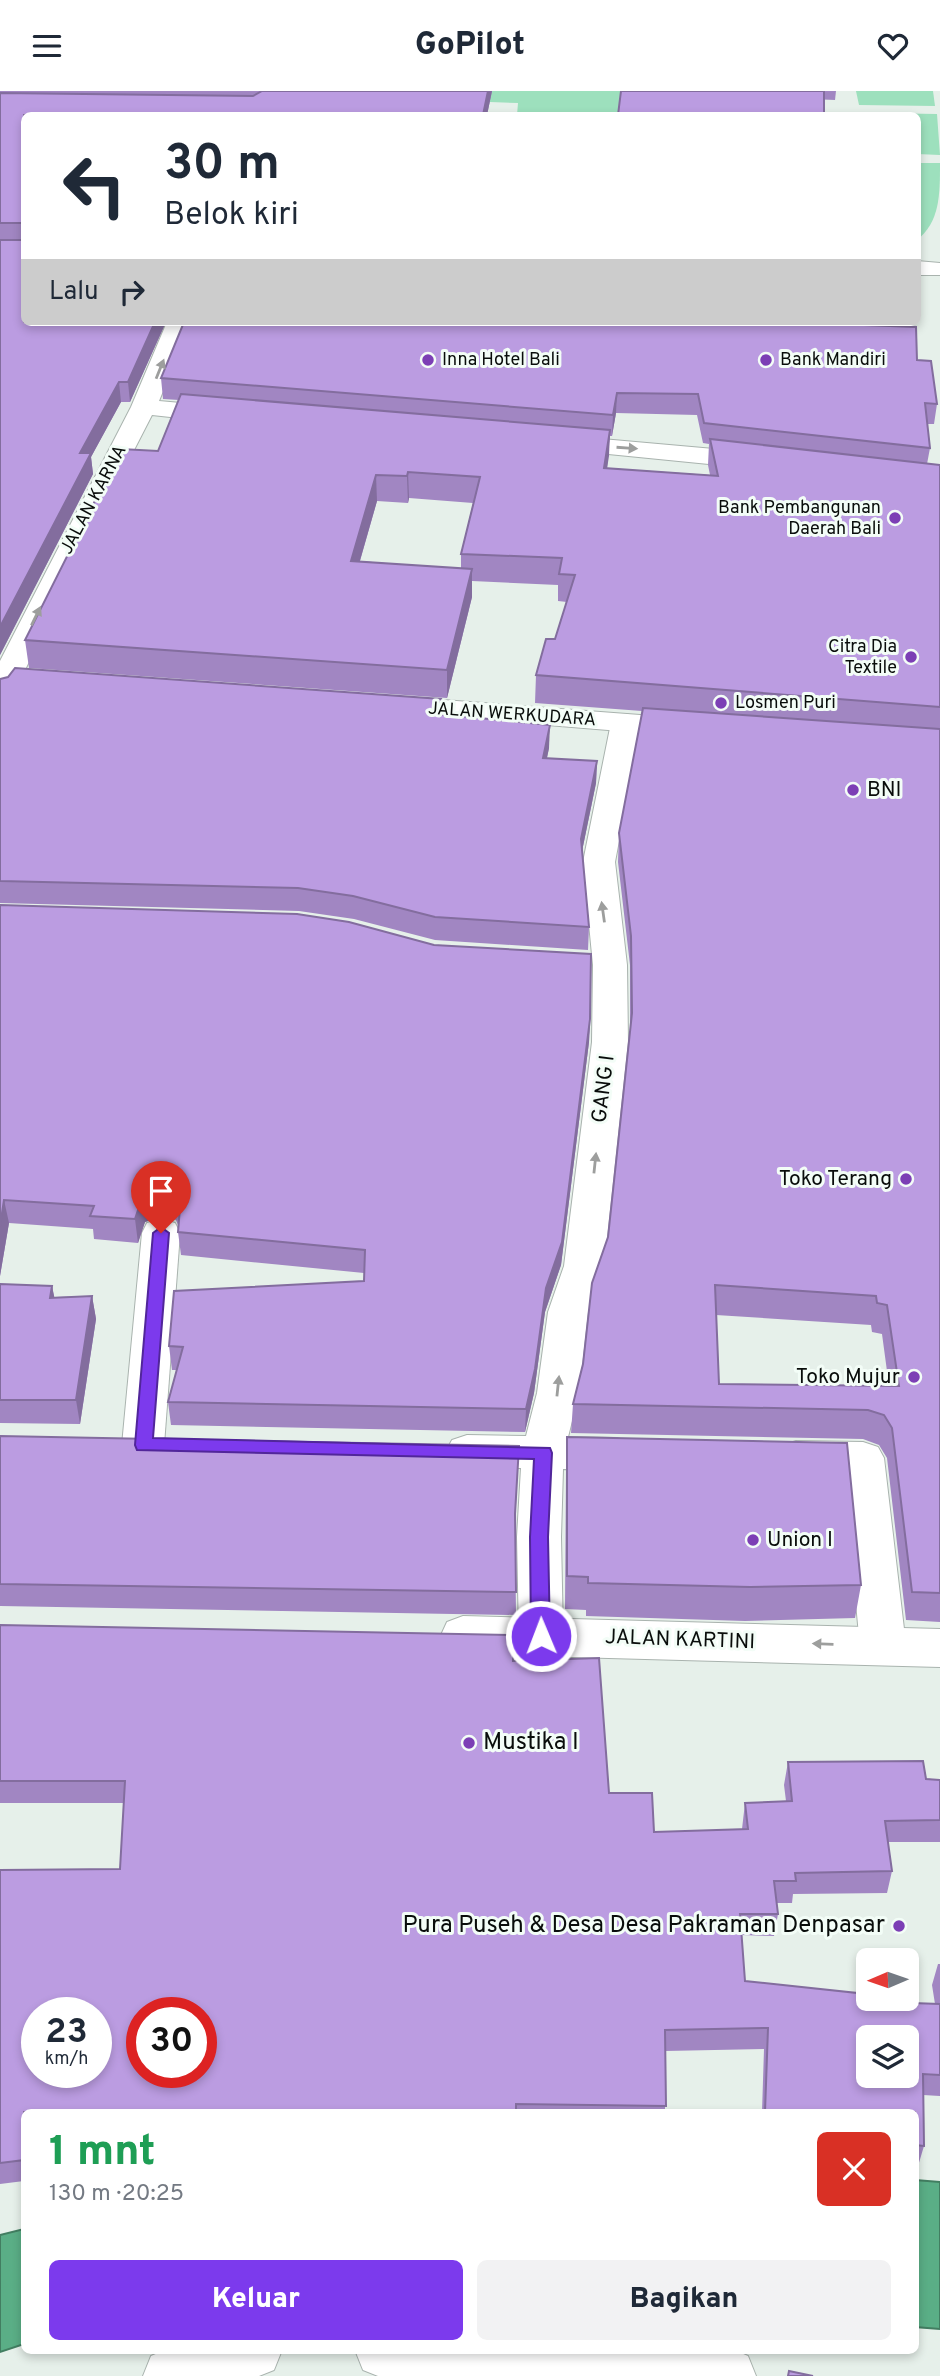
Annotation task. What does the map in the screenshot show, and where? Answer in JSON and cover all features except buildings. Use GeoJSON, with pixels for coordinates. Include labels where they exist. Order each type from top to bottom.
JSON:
{"type":"FeatureCollection","features":[{"type":"Feature","properties":{"kind":"street","name":"JALAN KARNA"},"geometry":{"type":"LineString","coordinates":[[10,681],[61,565],[144,407],[177,326]]}},
{"type":"Feature","properties":{"kind":"street"},"geometry":{"type":"LineString","coordinates":[[144,407],[253,417]]}},
{"type":"Feature","properties":{"kind":"street"},"geometry":{"type":"LineString","coordinates":[[527,440],[789,464]]}},
{"type":"Feature","properties":{"kind":"street","name":"JALAN WERKUDARA"},"geometry":{"type":"LineString","coordinates":[[359,703],[719,730]]}},
{"type":"Feature","properties":{"kind":"street","name":"GANG I"},"geometry":{"type":"LineString","coordinates":[[541,1636],[539,1537],[544,1453],[558,1393],[568,1312],[584,1266],[611,1028],[596,964],[599,862],[626,723]]}},
{"type":"Feature","properties":{"kind":"street"},"geometry":{"type":"LineString","coordinates":[[144,1445],[161,1233]]}},
{"type":"Feature","properties":{"kind":"street"},"geometry":{"type":"LineString","coordinates":[[423,1451],[655,1455]]}},
{"type":"Feature","properties":{"kind":"street"},"geometry":{"type":"LineString","coordinates":[[752,1456],[863,1458],[883,1646]]}},
{"type":"Feature","properties":{"kind":"street","name":"JALAN KARTINI"},"geometry":{"type":"LineString","coordinates":[[416,1634],[940,1648]]}},
{"type":"Feature","properties":{"kind":"street"},"geometry":{"type":"LineString","coordinates":[[171,2376],[241,2354]]}},
{"type":"Feature","properties":{"kind":"street"},"geometry":{"type":"LineString","coordinates":[[411,2354],[452,2360],[728,2376]]}},
{"type":"Feature","properties":{"kind":"shaded area"},"geometry":{"type":"Polygon","coordinates":[[[400,91],[652,91],[624,112],[517,112],[518,103],[490,102],[417,112],[396,112],[400,91]]]}},
{"type":"Feature","properties":{"kind":"shaded area"},"geometry":{"type":"Polygon","coordinates":[[[856,91],[933,91],[935,106],[859,105],[856,91]]]}},
{"type":"Feature","properties":{"kind":"shaded area"},"geometry":{"type":"Polygon","coordinates":[[[921,114],[937,114],[940,155],[921,154],[921,114]]]}},
{"type":"Feature","properties":{"kind":"shaded area"},"geometry":{"type":"Polygon","coordinates":[[[921,163],[940,163],[937,206],[921,236],[921,163]]]}},
{"type":"Feature","properties":{"kind":"shaded area"},"geometry":{"type":"Polygon","coordinates":[[[919,2180],[940,2182],[940,2329],[919,2327],[919,2180]]]}},
{"type":"Feature","properties":{"kind":"shaded area"},"geometry":{"type":"Polygon","coordinates":[[[21,2230],[21,2345],[0,2352],[0,2235],[21,2230]]]}},
{"type":"Feature","properties":{"kind":"place","name":"Inna Hotel Bali"},"geometry":{"type":"Point","coordinates":[428,360]}},
{"type":"Feature","properties":{"kind":"place","name":"Bank Mandiri"},"geometry":{"type":"Point","coordinates":[766,360]}},
{"type":"Feature","properties":{"kind":"place","name":"Bank Pembangunan Daerah Bali"},"geometry":{"type":"Point","coordinates":[895,518]}},
{"type":"Feature","properties":{"kind":"place","name":"Citra Dia Textile"},"geometry":{"type":"Point","coordinates":[911,657]}},
{"type":"Feature","properties":{"kind":"place","name":"Losmen Puri"},"geometry":{"type":"Point","coordinates":[721,703]}},
{"type":"Feature","properties":{"kind":"place","name":"BNI"},"geometry":{"type":"Point","coordinates":[853,790]}},
{"type":"Feature","properties":{"kind":"place","name":"Toko Terang"},"geometry":{"type":"Point","coordinates":[906,1179]}},
{"type":"Feature","properties":{"kind":"place","name":"Toko Mujur"},"geometry":{"type":"Point","coordinates":[914,1377]}},
{"type":"Feature","properties":{"kind":"place","name":"Union I"},"geometry":{"type":"Point","coordinates":[753,1540]}},
{"type":"Feature","properties":{"kind":"place","name":"Mustika I"},"geometry":{"type":"Point","coordinates":[469,1743]}},
{"type":"Feature","properties":{"kind":"place","name":"Pura Puseh & Desa Desa Pakraman Denpasar"},"geometry":{"type":"Point","coordinates":[899,1926]}},
{"type":"Feature","properties":{"kind":"route"},"geometry":{"type":"LineString","coordinates":[[161,1233],[144,1445],[544,1453],[539,1537],[541,1636]]}}]}
